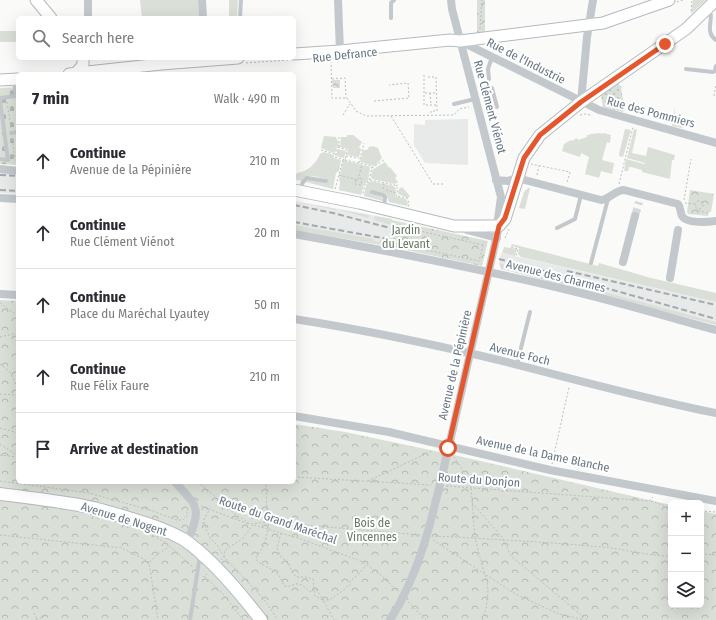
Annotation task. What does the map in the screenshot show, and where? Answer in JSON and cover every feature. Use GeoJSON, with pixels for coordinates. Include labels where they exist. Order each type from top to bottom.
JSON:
{"type":"FeatureCollection","features":[{"type":"Feature","properties":{"kind":"main road"},"geometry":{"type":"LineString","coordinates":[[36,0],[49,16]]}},
{"type":"Feature","properties":{"kind":"main road","name":"Rue Defrance"},"geometry":{"type":"LineString","coordinates":[[296,56],[392,43],[450,40],[460,41],[603,23],[669,0]]}},
{"type":"Feature","properties":{"kind":"main road"},"geometry":{"type":"LineString","coordinates":[[297,190],[454,226],[499,226],[505,218],[524,158],[535,140],[581,102],[686,29],[716,0]]}},
{"type":"Feature","properties":{"kind":"main road"},"geometry":{"type":"LineString","coordinates":[[75,72],[83,65],[84,60]]}},
{"type":"Feature","properties":{"kind":"main road"},"geometry":{"type":"LineString","coordinates":[[86,60],[90,65],[93,72]]}},
{"type":"Feature","properties":{"kind":"main road"},"geometry":{"type":"LineString","coordinates":[[98,72],[139,64],[193,60]]}},
{"type":"Feature","properties":{"kind":"main road"},"geometry":{"type":"LineString","coordinates":[[224,60],[241,61]]}},
{"type":"Feature","properties":{"kind":"main road"},"geometry":{"type":"LineString","coordinates":[[0,80],[16,79]]}},
{"type":"Feature","properties":{"kind":"main road","name":"Avenue de Nogent"},"geometry":{"type":"LineString","coordinates":[[0,494],[72,504],[107,511],[176,536],[187,542],[214,567],[243,596],[261,620]]}},
{"type":"Feature","properties":{"kind":"street"},"geometry":{"type":"LineString","coordinates":[[88,0],[88,16]]}},
{"type":"Feature","properties":{"kind":"street"},"geometry":{"type":"LineString","coordinates":[[202,0],[203,16]]}},
{"type":"Feature","properties":{"kind":"street"},"geometry":{"type":"LineString","coordinates":[[338,0],[340,51]]}},
{"type":"Feature","properties":{"kind":"street","name":"Rue Clément Viénot"},"geometry":{"type":"LineString","coordinates":[[451,0],[473,103],[501,197],[498,218],[500,240],[494,250]]}},
{"type":"Feature","properties":{"kind":"street"},"geometry":{"type":"LineString","coordinates":[[581,102],[593,0]]}},
{"type":"Feature","properties":{"kind":"street","name":"Rue de l'Industrie"},"geometry":{"type":"LineString","coordinates":[[460,41],[581,102]]}},
{"type":"Feature","properties":{"kind":"street","name":"Rue des Pommiers"},"geometry":{"type":"LineString","coordinates":[[581,102],[599,110],[716,142]]}},
{"type":"Feature","properties":{"kind":"street"},"geometry":{"type":"LineString","coordinates":[[0,169],[16,171]]}},
{"type":"Feature","properties":{"kind":"street"},"geometry":{"type":"LineString","coordinates":[[496,180],[517,180],[601,200],[608,198],[622,190],[640,198],[675,203],[679,205],[682,216],[675,242],[670,278]]}},
{"type":"Feature","properties":{"kind":"street"},"geometry":{"type":"LineString","coordinates":[[501,197],[517,180]]}},
{"type":"Feature","properties":{"kind":"street"},"geometry":{"type":"LineString","coordinates":[[0,198],[16,199]]}},
{"type":"Feature","properties":{"kind":"street"},"geometry":{"type":"LineString","coordinates":[[623,262],[635,216]]}},
{"type":"Feature","properties":{"kind":"street"},"geometry":{"type":"LineString","coordinates":[[681,224],[716,221]]}},
{"type":"Feature","properties":{"kind":"street"},"geometry":{"type":"LineString","coordinates":[[462,226],[467,230],[500,240]]}},
{"type":"Feature","properties":{"kind":"street","name":"Avenue des Charmes"},"geometry":{"type":"LineString","coordinates":[[296,234],[489,272],[566,290],[716,330]]}},
{"type":"Feature","properties":{"kind":"street","name":"Avenue de la Pépinière"},"geometry":{"type":"LineString","coordinates":[[390,620],[403,597],[418,562],[426,536],[494,250]]}},
{"type":"Feature","properties":{"kind":"street"},"geometry":{"type":"LineString","coordinates":[[0,294],[16,295]]}},
{"type":"Feature","properties":{"kind":"street","name":"Avenue Foch"},"geometry":{"type":"LineString","coordinates":[[296,319],[470,354],[669,404],[716,413]]}},
{"type":"Feature","properties":{"kind":"street","name":"Avenue de la Dame Blanche"},"geometry":{"type":"LineString","coordinates":[[296,416],[389,432],[448,448],[550,470],[716,501]]}},
{"type":"Feature","properties":{"kind":"street"},"geometry":{"type":"LineString","coordinates":[[176,484],[196,514],[196,520],[187,542]]}},
{"type":"Feature","properties":{"kind":"lane"},"geometry":{"type":"LineString","coordinates":[[240,16],[241,0]]}},
{"type":"Feature","properties":{"kind":"lane"},"geometry":{"type":"LineString","coordinates":[[392,18],[391,3],[394,0]]}},
{"type":"Feature","properties":{"kind":"lane"},"geometry":{"type":"LineString","coordinates":[[707,8],[711,14],[711,36],[716,40]]}},
{"type":"Feature","properties":{"kind":"lane"},"geometry":{"type":"LineString","coordinates":[[489,79],[488,71],[492,57]]}},
{"type":"Feature","properties":{"kind":"lane"},"geometry":{"type":"LineString","coordinates":[[686,69],[713,72],[715,71],[716,66]]}},
{"type":"Feature","properties":{"kind":"lane"},"geometry":{"type":"LineString","coordinates":[[0,159],[8,160],[0,99],[16,96],[16,79]]}},
{"type":"Feature","properties":{"kind":"lane"},"geometry":{"type":"LineString","coordinates":[[492,88],[497,107]]}},
{"type":"Feature","properties":{"kind":"lane"},"geometry":{"type":"LineString","coordinates":[[454,104],[473,103]]}},
{"type":"Feature","properties":{"kind":"lane"},"geometry":{"type":"LineString","coordinates":[[11,133],[16,132]]}},
{"type":"Feature","properties":{"kind":"lane"},"geometry":{"type":"LineString","coordinates":[[297,190],[307,178],[326,181]]}},
{"type":"Feature","properties":{"kind":"lane"},"geometry":{"type":"LineString","coordinates":[[372,192],[385,197],[384,209]]}},
{"type":"Feature","properties":{"kind":"lane"},"geometry":{"type":"LineString","coordinates":[[557,228],[575,219],[581,195]]}},
{"type":"Feature","properties":{"kind":"lane"},"geometry":{"type":"LineString","coordinates":[[591,263],[608,198]]}},
{"type":"Feature","properties":{"kind":"lane"},"geometry":{"type":"LineString","coordinates":[[516,365],[530,312]]}},
{"type":"Feature","properties":{"kind":"lane"},"geometry":{"type":"LineString","coordinates":[[190,620],[200,554]]}},
{"type":"Feature","properties":{"kind":"path"},"geometry":{"type":"LineString","coordinates":[[480,33],[482,0]]}},
{"type":"Feature","properties":{"kind":"path"},"geometry":{"type":"LineString","coordinates":[[691,12],[692,0]]}},
{"type":"Feature","properties":{"kind":"path"},"geometry":{"type":"LineString","coordinates":[[241,61],[254,60]]}},
{"type":"Feature","properties":{"kind":"path"},"geometry":{"type":"LineString","coordinates":[[331,61],[332,98],[346,98]]}},
{"type":"Feature","properties":{"kind":"path"},"geometry":{"type":"LineString","coordinates":[[424,75],[424,105],[437,105]]}},
{"type":"Feature","properties":{"kind":"path"},"geometry":{"type":"LineString","coordinates":[[428,77],[436,77],[437,111],[431,111],[431,115]]}},
{"type":"Feature","properties":{"kind":"path"},"geometry":{"type":"LineString","coordinates":[[332,79],[345,78],[346,98],[356,111],[366,116],[454,115],[459,109],[473,103]]}},
{"type":"Feature","properties":{"kind":"path"},"geometry":{"type":"LineString","coordinates":[[374,101],[409,98],[408,83],[389,85]]}},
{"type":"Feature","properties":{"kind":"path"},"geometry":{"type":"LineString","coordinates":[[714,96],[716,85]]}},
{"type":"Feature","properties":{"kind":"path"},"geometry":{"type":"LineString","coordinates":[[424,93],[436,93]]}},
{"type":"Feature","properties":{"kind":"path"},"geometry":{"type":"LineString","coordinates":[[430,93],[431,105]]}},
{"type":"Feature","properties":{"kind":"path"},"geometry":{"type":"LineString","coordinates":[[343,115],[351,104]]}},
{"type":"Feature","properties":{"kind":"path"},"geometry":{"type":"LineString","coordinates":[[577,116],[581,114]]}},
{"type":"Feature","properties":{"kind":"path"},"geometry":{"type":"LineString","coordinates":[[391,116],[433,184],[445,184]]}},
{"type":"Feature","properties":{"kind":"path"},"geometry":{"type":"LineString","coordinates":[[618,184],[635,120]]}},
{"type":"Feature","properties":{"kind":"path"},"geometry":{"type":"LineString","coordinates":[[339,137],[339,148],[335,157],[372,166],[369,182],[365,184],[362,196]]}},
{"type":"Feature","properties":{"kind":"path"},"geometry":{"type":"LineString","coordinates":[[359,163],[364,143]]}},
{"type":"Feature","properties":{"kind":"path"},"geometry":{"type":"LineString","coordinates":[[335,188],[347,150],[339,148]]}},
{"type":"Feature","properties":{"kind":"path"},"geometry":{"type":"LineString","coordinates":[[321,150],[336,154]]}},
{"type":"Feature","properties":{"kind":"path"},"geometry":{"type":"LineString","coordinates":[[346,155],[360,159]]}},
{"type":"Feature","properties":{"kind":"path"},"geometry":{"type":"LineString","coordinates":[[680,208],[685,192],[691,159]]}},
{"type":"Feature","properties":{"kind":"path"},"geometry":{"type":"LineString","coordinates":[[371,169],[384,160]]}},
{"type":"Feature","properties":{"kind":"path"},"geometry":{"type":"LineString","coordinates":[[517,180],[530,163],[570,172],[567,184]]}},
{"type":"Feature","properties":{"kind":"path"},"geometry":{"type":"LineString","coordinates":[[339,175],[358,180],[362,164]]}},
{"type":"Feature","properties":{"kind":"path"},"geometry":{"type":"LineString","coordinates":[[537,175],[539,165]]}},
{"type":"Feature","properties":{"kind":"path"},"geometry":{"type":"LineString","coordinates":[[356,179],[355,184],[361,185],[362,179],[358,178]]}},
{"type":"Feature","properties":{"kind":"path"},"geometry":{"type":"LineString","coordinates":[[369,180],[395,186],[399,184]]}},
{"type":"Feature","properties":{"kind":"path"},"geometry":{"type":"LineString","coordinates":[[384,183],[382,189],[397,193]]}},
{"type":"Feature","properties":{"kind":"path"},"geometry":{"type":"LineString","coordinates":[[395,186],[398,189],[396,196],[407,198],[409,203],[408,208]]}},
{"type":"Feature","properties":{"kind":"path"},"geometry":{"type":"LineString","coordinates":[[689,203],[695,204],[699,201],[700,197]]}},
{"type":"Feature","properties":{"kind":"path"},"geometry":{"type":"LineString","coordinates":[[699,201],[702,202],[703,206]]}},
{"type":"Feature","properties":{"kind":"path"},"geometry":{"type":"LineString","coordinates":[[695,204],[699,211],[709,213]]}},
{"type":"Feature","properties":{"kind":"path"},"geometry":{"type":"LineString","coordinates":[[699,211],[703,206]]}},
{"type":"Feature","properties":{"kind":"path"},"geometry":{"type":"LineString","coordinates":[[397,226],[483,245],[479,261],[393,243],[397,226]]}},
{"type":"Feature","properties":{"kind":"path"},"geometry":{"type":"LineString","coordinates":[[500,240],[510,226]]}},
{"type":"Feature","properties":{"kind":"path"},"geometry":{"type":"LineString","coordinates":[[511,247],[518,249],[516,256]]}},
{"type":"Feature","properties":{"kind":"path"},"geometry":{"type":"LineString","coordinates":[[0,303],[16,315]]}},
{"type":"Feature","properties":{"kind":"path"},"geometry":{"type":"LineString","coordinates":[[0,337],[16,333]]}},
{"type":"Feature","properties":{"kind":"path"},"geometry":{"type":"LineString","coordinates":[[0,364],[10,372],[16,385]]}},
{"type":"Feature","properties":{"kind":"path"},"geometry":{"type":"LineString","coordinates":[[550,470],[571,379]]}},
{"type":"Feature","properties":{"kind":"path"},"geometry":{"type":"LineString","coordinates":[[0,394],[16,395]]}},
{"type":"Feature","properties":{"kind":"path"},"geometry":{"type":"LineString","coordinates":[[0,428],[16,432]]}},
{"type":"Feature","properties":{"kind":"path"},"geometry":{"type":"LineString","coordinates":[[0,444],[16,455]]}},
{"type":"Feature","properties":{"kind":"path"},"geometry":{"type":"LineString","coordinates":[[367,481],[433,450],[448,448],[462,469],[470,487],[476,538],[487,580],[488,592],[486,609],[482,620]]}},
{"type":"Feature","properties":{"kind":"path"},"geometry":{"type":"LineString","coordinates":[[0,455],[16,456]]}},
{"type":"Feature","properties":{"kind":"path","name":"Route du Donjon"},"geometry":{"type":"LineString","coordinates":[[296,476],[470,487],[649,501],[668,507]]}},
{"type":"Feature","properties":{"kind":"path"},"geometry":{"type":"LineString","coordinates":[[0,481],[16,483]]}},
{"type":"Feature","properties":{"kind":"path"},"geometry":{"type":"LineString","coordinates":[[22,484],[89,493],[150,510],[178,520],[183,520],[187,516],[191,506]]}},
{"type":"Feature","properties":{"kind":"path"},"geometry":{"type":"LineString","coordinates":[[200,484],[223,504],[250,524],[269,522],[426,536],[476,538],[608,548],[668,556]]}},
{"type":"Feature","properties":{"kind":"path"},"geometry":{"type":"LineString","coordinates":[[266,484],[269,530],[264,545],[257,556],[257,561],[276,572],[281,577],[284,586],[286,587],[298,584],[303,585],[310,592],[314,589]]}},
{"type":"Feature","properties":{"kind":"path"},"geometry":{"type":"LineString","coordinates":[[649,501],[658,490]]}},
{"type":"Feature","properties":{"kind":"path"},"geometry":{"type":"LineString","coordinates":[[472,503],[504,540],[511,556],[587,620]]}},
{"type":"Feature","properties":{"kind":"path","name":"Route du Grand Maréchal"},"geometry":{"type":"LineString","coordinates":[[191,506],[203,506],[227,516],[363,562],[383,577],[426,620]]}},
{"type":"Feature","properties":{"kind":"path"},"geometry":{"type":"LineString","coordinates":[[210,509],[204,519],[204,524],[210,538],[218,546],[224,557],[263,598],[278,620]]}},
{"type":"Feature","properties":{"kind":"path"},"geometry":{"type":"LineString","coordinates":[[704,511],[716,512]]}},
{"type":"Feature","properties":{"kind":"path"},"geometry":{"type":"LineString","coordinates":[[264,522],[267,516]]}},
{"type":"Feature","properties":{"kind":"path"},"geometry":{"type":"LineString","coordinates":[[200,522],[204,524]]}},
{"type":"Feature","properties":{"kind":"path"},"geometry":{"type":"LineString","coordinates":[[204,577],[224,557],[225,550],[242,539],[254,525]]}},
{"type":"Feature","properties":{"kind":"path"},"geometry":{"type":"LineString","coordinates":[[281,533],[277,548],[280,556],[288,562],[296,577],[312,579],[315,596],[323,600],[329,600],[344,590],[347,586],[350,586],[350,581],[367,565]]}},
{"type":"Feature","properties":{"kind":"path"},"geometry":{"type":"LineString","coordinates":[[0,535],[122,548],[149,562]]}},
{"type":"Feature","properties":{"kind":"path"},"geometry":{"type":"LineString","coordinates":[[151,535],[170,546],[224,595],[243,620]]}},
{"type":"Feature","properties":{"kind":"path"},"geometry":{"type":"LineString","coordinates":[[426,536],[517,594],[559,614],[584,620]]}},
{"type":"Feature","properties":{"kind":"path"},"geometry":{"type":"LineString","coordinates":[[149,562],[159,555],[164,549],[170,546]]}},
{"type":"Feature","properties":{"kind":"path"},"geometry":{"type":"LineString","coordinates":[[704,554],[716,556]]}},
{"type":"Feature","properties":{"kind":"path"},"geometry":{"type":"LineString","coordinates":[[149,562],[158,620]]}},
{"type":"Feature","properties":{"kind":"path"},"geometry":{"type":"LineString","coordinates":[[314,589],[317,590],[334,620]]}},
{"type":"Feature","properties":{"kind":"path"},"geometry":{"type":"LineString","coordinates":[[34,613],[37,620],[46,615]]}},
{"type":"Feature","properties":{"kind":"shaded area"},"geometry":{"type":"Polygon","coordinates":[[[468,119],[468,165],[425,163],[414,145],[414,124],[425,125],[425,120],[468,119]]]}},
{"type":"Feature","properties":{"kind":"shaded area"},"geometry":{"type":"Polygon","coordinates":[[[0,172],[16,173],[16,194],[0,193],[0,172]]]}},
{"type":"Feature","properties":{"kind":"shaded area"},"geometry":{"type":"Polygon","coordinates":[[[296,201],[392,219],[387,246],[296,230],[296,201]]]}},
{"type":"Feature","properties":{"kind":"shaded area"},"geometry":{"type":"Polygon","coordinates":[[[501,253],[716,302],[716,322],[499,263],[501,253]]]}},
{"type":"Feature","properties":{"kind":"green space"},"geometry":{"type":"Polygon","coordinates":[[[140,0],[198,0],[199,16],[142,16],[140,0]]]}},
{"type":"Feature","properties":{"kind":"green space"},"geometry":{"type":"Polygon","coordinates":[[[229,0],[238,0],[237,16],[229,16],[229,0]]]}},
{"type":"Feature","properties":{"kind":"green space"},"geometry":{"type":"Polygon","coordinates":[[[477,0],[485,0],[485,33],[477,34],[477,0]]]}},
{"type":"Feature","properties":{"kind":"green space"},"geometry":{"type":"Polygon","coordinates":[[[693,0],[706,0],[691,13],[693,0]]]}},
{"type":"Feature","properties":{"kind":"green space"},"geometry":{"type":"Polygon","coordinates":[[[0,31],[16,31],[16,42],[0,42],[0,31]]]}},
{"type":"Feature","properties":{"kind":"green space"},"geometry":{"type":"Polygon","coordinates":[[[332,80],[340,80],[340,88],[333,88],[332,80]]]}},
{"type":"Feature","properties":{"kind":"green space"},"geometry":{"type":"Polygon","coordinates":[[[618,83],[622,88],[625,106],[623,112],[603,107],[601,95],[618,83]]]}},
{"type":"Feature","properties":{"kind":"green space"},"geometry":{"type":"Polygon","coordinates":[[[16,87],[16,165],[0,164],[0,88],[16,87]]]}},
{"type":"Feature","properties":{"kind":"green space"},"geometry":{"type":"Polygon","coordinates":[[[675,107],[675,116],[683,125],[682,128],[672,126],[675,107]]]}},
{"type":"Feature","properties":{"kind":"green space"},"geometry":{"type":"Polygon","coordinates":[[[625,129],[631,130],[623,157],[619,156],[619,154],[625,129]]]}},
{"type":"Feature","properties":{"kind":"green space"},"geometry":{"type":"Polygon","coordinates":[[[634,129],[637,130],[632,153],[646,156],[648,147],[675,155],[674,160],[672,160],[670,179],[642,172],[642,170],[631,167],[629,167],[628,171],[624,171],[626,159],[645,163],[627,158],[634,129]]]}},
{"type":"Feature","properties":{"kind":"green space"},"geometry":{"type":"Polygon","coordinates":[[[601,133],[611,135],[610,143],[607,142],[602,160],[614,163],[612,174],[601,171],[599,178],[585,174],[589,157],[581,153],[580,157],[562,151],[564,144],[571,140],[572,141],[577,138],[578,140],[587,137],[587,135],[590,134],[601,133]]]}},
{"type":"Feature","properties":{"kind":"green space"},"geometry":{"type":"Polygon","coordinates":[[[347,135],[353,135],[362,142],[359,147],[361,149],[359,157],[347,155],[348,149],[340,147],[341,137],[347,137],[347,135]]]}},
{"type":"Feature","properties":{"kind":"green space"},"geometry":{"type":"Polygon","coordinates":[[[324,136],[336,137],[339,145],[335,153],[321,148],[324,136]]]}},
{"type":"Feature","properties":{"kind":"green space"},"geometry":{"type":"Polygon","coordinates":[[[370,146],[378,148],[382,158],[375,166],[360,162],[363,150],[367,150],[370,146]]]}},
{"type":"Feature","properties":{"kind":"green space"},"geometry":{"type":"Polygon","coordinates":[[[338,149],[346,151],[344,158],[336,156],[338,149]]]}},
{"type":"Feature","properties":{"kind":"green space"},"geometry":{"type":"Polygon","coordinates":[[[324,152],[334,155],[334,158],[341,160],[339,171],[336,173],[333,189],[306,182],[309,179],[327,179],[310,176],[301,181],[296,180],[297,173],[308,169],[317,160],[320,154],[324,152]]]}},
{"type":"Feature","properties":{"kind":"green space"},"geometry":{"type":"Polygon","coordinates":[[[343,160],[370,167],[368,182],[364,184],[361,195],[339,190],[339,180],[343,160]]]}},
{"type":"Feature","properties":{"kind":"green space"},"geometry":{"type":"Polygon","coordinates":[[[385,162],[397,176],[395,178],[398,182],[395,184],[372,179],[371,177],[372,170],[385,162]]]}},
{"type":"Feature","properties":{"kind":"green space"},"geometry":{"type":"Polygon","coordinates":[[[371,181],[394,186],[396,189],[395,196],[406,199],[408,203],[407,206],[389,202],[385,195],[372,190],[371,194],[382,197],[383,201],[364,196],[366,185],[371,181]]]}},
{"type":"Feature","properties":{"kind":"green space"},"geometry":{"type":"Polygon","coordinates":[[[402,187],[410,196],[408,198],[398,194],[399,189],[402,187]]]}},
{"type":"Feature","properties":{"kind":"green space"},"geometry":{"type":"Polygon","coordinates":[[[530,188],[525,209],[519,208],[524,192],[530,188]]]}},
{"type":"Feature","properties":{"kind":"green space"},"geometry":{"type":"Polygon","coordinates":[[[690,190],[714,194],[711,212],[709,212],[708,216],[688,214],[690,190]]]}},
{"type":"Feature","properties":{"kind":"green space"},"geometry":{"type":"Polygon","coordinates":[[[299,202],[337,209],[335,210],[299,202]]]}},
{"type":"Feature","properties":{"kind":"green space"},"geometry":{"type":"Polygon","coordinates":[[[338,209],[369,215],[368,218],[338,209]]]}},
{"type":"Feature","properties":{"kind":"green space"},"geometry":{"type":"Polygon","coordinates":[[[375,216],[392,219],[391,225],[374,220],[375,216]]]}},
{"type":"Feature","properties":{"kind":"green space","name":"Jardin du Levant"},"geometry":{"type":"Polygon","coordinates":[[[392,220],[488,241],[482,266],[387,246],[392,220]]]}},
{"type":"Feature","properties":{"kind":"green space"},"geometry":{"type":"Polygon","coordinates":[[[296,225],[374,239],[374,241],[379,242],[380,240],[388,241],[387,246],[296,230],[296,225]]]}},
{"type":"Feature","properties":{"kind":"green space"},"geometry":{"type":"Polygon","coordinates":[[[512,244],[598,266],[599,263],[651,278],[716,293],[716,302],[521,257],[518,254],[519,248],[511,246],[512,244]]]}},
{"type":"Feature","properties":{"kind":"green space"},"geometry":{"type":"Polygon","coordinates":[[[504,247],[517,249],[515,256],[502,253],[504,247]]]}},
{"type":"Feature","properties":{"kind":"green space"},"geometry":{"type":"Polygon","coordinates":[[[499,263],[716,322],[716,325],[501,269],[499,263]]]}},
{"type":"Feature","properties":{"kind":"green space","name":"Bois de Vincennes"},"geometry":{"type":"Polygon","coordinates":[[[0,300],[16,301],[16,484],[296,484],[296,424],[345,432],[463,457],[668,504],[668,608],[704,608],[704,512],[716,514],[716,620],[0,620],[0,300]]]}},
{"type":"Feature","properties":{"kind":"tunnel"},"geometry":{"type":"LineString","coordinates":[[635,216],[639,202]]}},
{"type":"Feature","properties":{"kind":"railway"},"geometry":{"type":"LineString","coordinates":[[0,175],[16,176]]}},
{"type":"Feature","properties":{"kind":"railway"},"geometry":{"type":"LineString","coordinates":[[0,190],[16,191]]}},
{"type":"Feature","properties":{"kind":"railway"},"geometry":{"type":"LineString","coordinates":[[296,205],[333,213],[390,228]]}},
{"type":"Feature","properties":{"kind":"railway"},"geometry":{"type":"LineString","coordinates":[[296,222],[388,239]]}},
{"type":"Feature","properties":{"kind":"railway"},"geometry":{"type":"LineString","coordinates":[[499,259],[716,319]]}},
{"type":"Feature","properties":{"kind":"railway"},"geometry":{"type":"LineString","coordinates":[[567,271],[716,305]]}},
{"type":"Feature","properties":{"kind":"route"},"geometry":{"type":"LineString","coordinates":[[448,448],[499,226],[505,218],[524,158],[535,140],[549,127],[569,113],[581,102],[665,44]]}}]}
